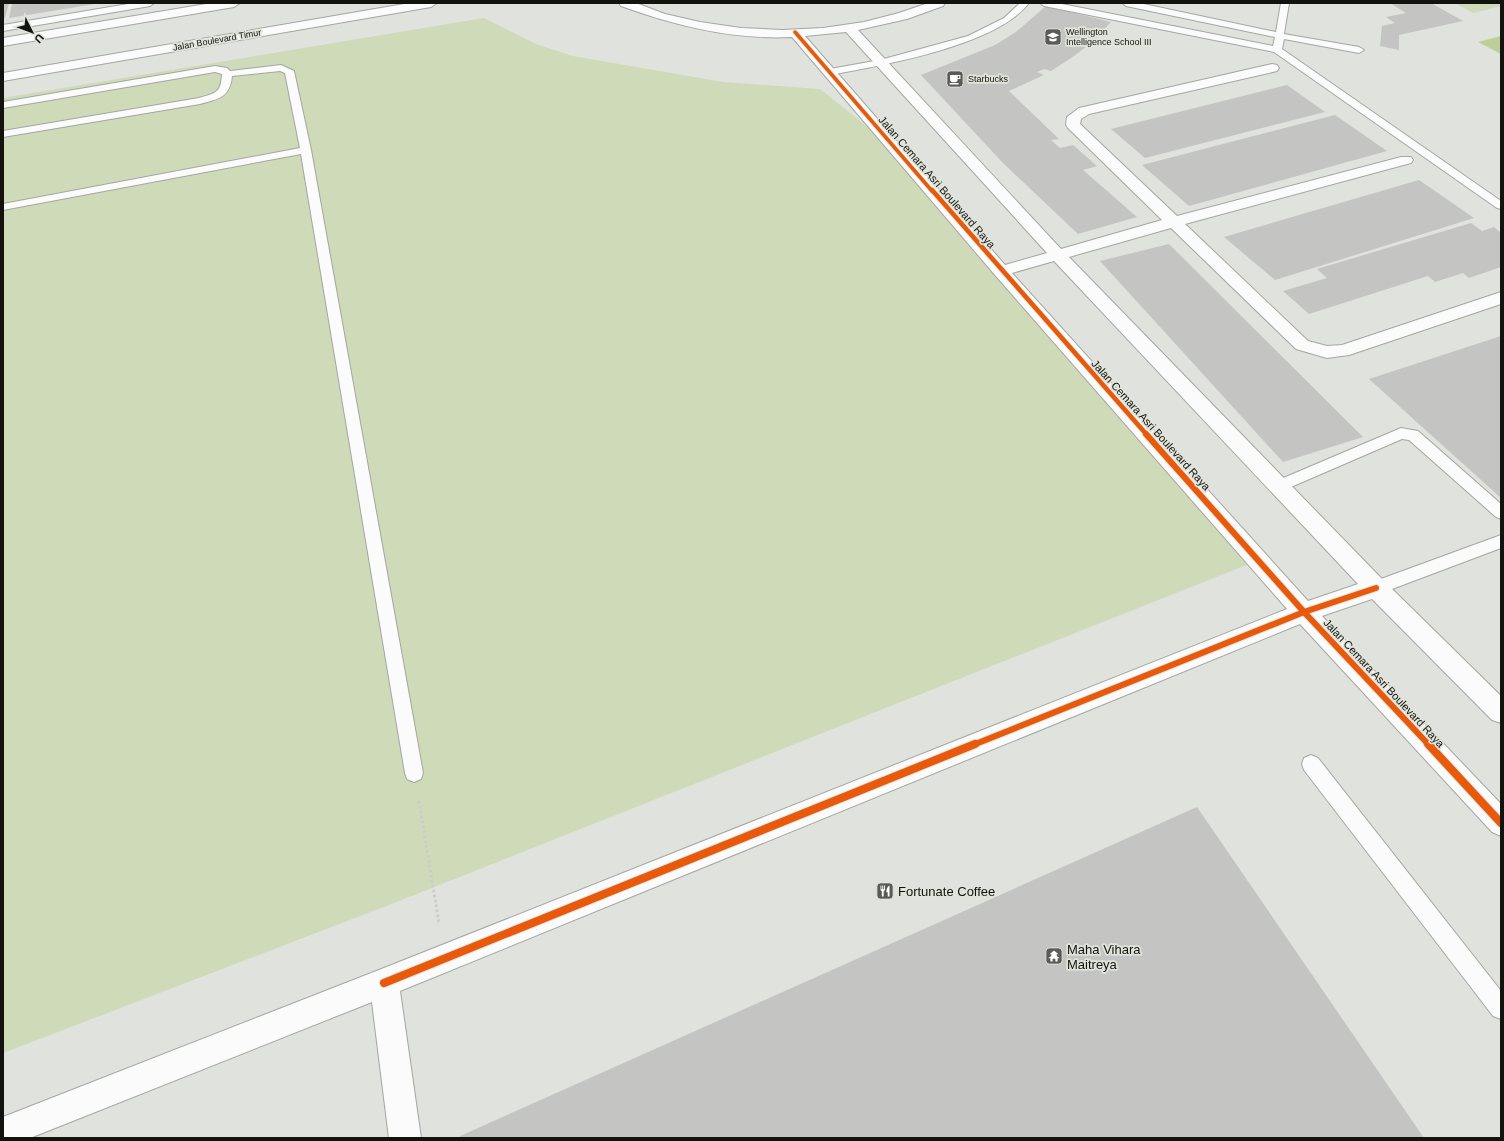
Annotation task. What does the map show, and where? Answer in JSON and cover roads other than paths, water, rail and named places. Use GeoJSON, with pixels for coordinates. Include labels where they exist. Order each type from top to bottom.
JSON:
{"type":"FeatureCollection","features":[{"type":"Feature","properties":{"kind":"street"},"geometry":{"type":"LineString","coordinates":[[3,42],[234,3]]}},
{"type":"Feature","properties":{"kind":"street","name":"Jalan Boulevard Timur"},"geometry":{"type":"LineString","coordinates":[[3,77],[431,3]]}},
{"type":"Feature","properties":{"kind":"street"},"geometry":{"type":"LineString","coordinates":[[625,3],[666,18],[696,24],[741,31],[795,32],[849,28],[918,12],[939,3]]}},
{"type":"Feature","properties":{"kind":"street"},"geometry":{"type":"LineString","coordinates":[[849,28],[1058,255],[1376,588],[1501,712]]}},
{"type":"Feature","properties":{"kind":"street","name":"Jalan Cemara Asri Boulevard Raya"},"geometry":{"type":"LineString","coordinates":[[795,32],[1001,271],[1304,612],[1501,823]]}},
{"type":"Feature","properties":{"kind":"street"},"geometry":{"type":"LineString","coordinates":[[1272,68],[1084,111],[1074,117],[1073,125],[1302,346],[1326,352],[1343,351],[1501,298]]}},
{"type":"Feature","properties":{"kind":"street"},"geometry":{"type":"LineString","coordinates":[[1001,271],[1173,222],[1406,160]]}},
{"type":"Feature","properties":{"kind":"street"},"geometry":{"type":"LineString","coordinates":[[3,1133],[384,983],[1304,612],[1376,588]]}},
{"type":"Feature","properties":{"kind":"street"},"geometry":{"type":"LineString","coordinates":[[384,983],[405,1138]]}},
{"type":"Feature","properties":{"kind":"lane"},"geometry":{"type":"LineString","coordinates":[[3,28],[150,3]]}},
{"type":"Feature","properties":{"kind":"lane"},"geometry":{"type":"LineString","coordinates":[[830,72],[881,63],[971,38],[1007,20],[1025,3]]}},
{"type":"Feature","properties":{"kind":"lane"},"geometry":{"type":"LineString","coordinates":[[1044,3],[1276,50],[1501,206]]}},
{"type":"Feature","properties":{"kind":"lane"},"geometry":{"type":"LineString","coordinates":[[1126,3],[1339,48],[1359,50]]}},
{"type":"Feature","properties":{"kind":"lane"},"geometry":{"type":"LineString","coordinates":[[1276,50],[1285,3]]}},
{"type":"Feature","properties":{"kind":"lane"},"geometry":{"type":"LineString","coordinates":[[226,74],[281,68],[289,71],[306,150],[414,773]]}},
{"type":"Feature","properties":{"kind":"lane"},"geometry":{"type":"LineString","coordinates":[[3,105],[215,69],[224,70],[226,74],[226,87],[218,96],[3,134]]}},
{"type":"Feature","properties":{"kind":"lane"},"geometry":{"type":"LineString","coordinates":[[3,207],[306,150]]}},
{"type":"Feature","properties":{"kind":"lane"},"geometry":{"type":"LineString","coordinates":[[1279,486],[1401,433],[1406,433],[1413,435],[1501,513]]}},
{"type":"Feature","properties":{"kind":"lane"},"geometry":{"type":"LineString","coordinates":[[1376,588],[1501,541]]}},
{"type":"Feature","properties":{"kind":"lane"},"geometry":{"type":"LineString","coordinates":[[1311,764],[1501,1008]]}},
{"type":"Feature","properties":{"kind":"place","name":"Wellington Intelligence School III"},"geometry":{"type":"Point","coordinates":[1053,37]}},
{"type":"Feature","properties":{"kind":"place","name":"Starbucks"},"geometry":{"type":"Point","coordinates":[955,79]}},
{"type":"Feature","properties":{"kind":"place","name":"Fortunate Coffee"},"geometry":{"type":"Point","coordinates":[885,891]}},
{"type":"Feature","properties":{"kind":"place","name":"Maha Vihara Maitreya"},"geometry":{"type":"Point","coordinates":[1054,956]}}]}
